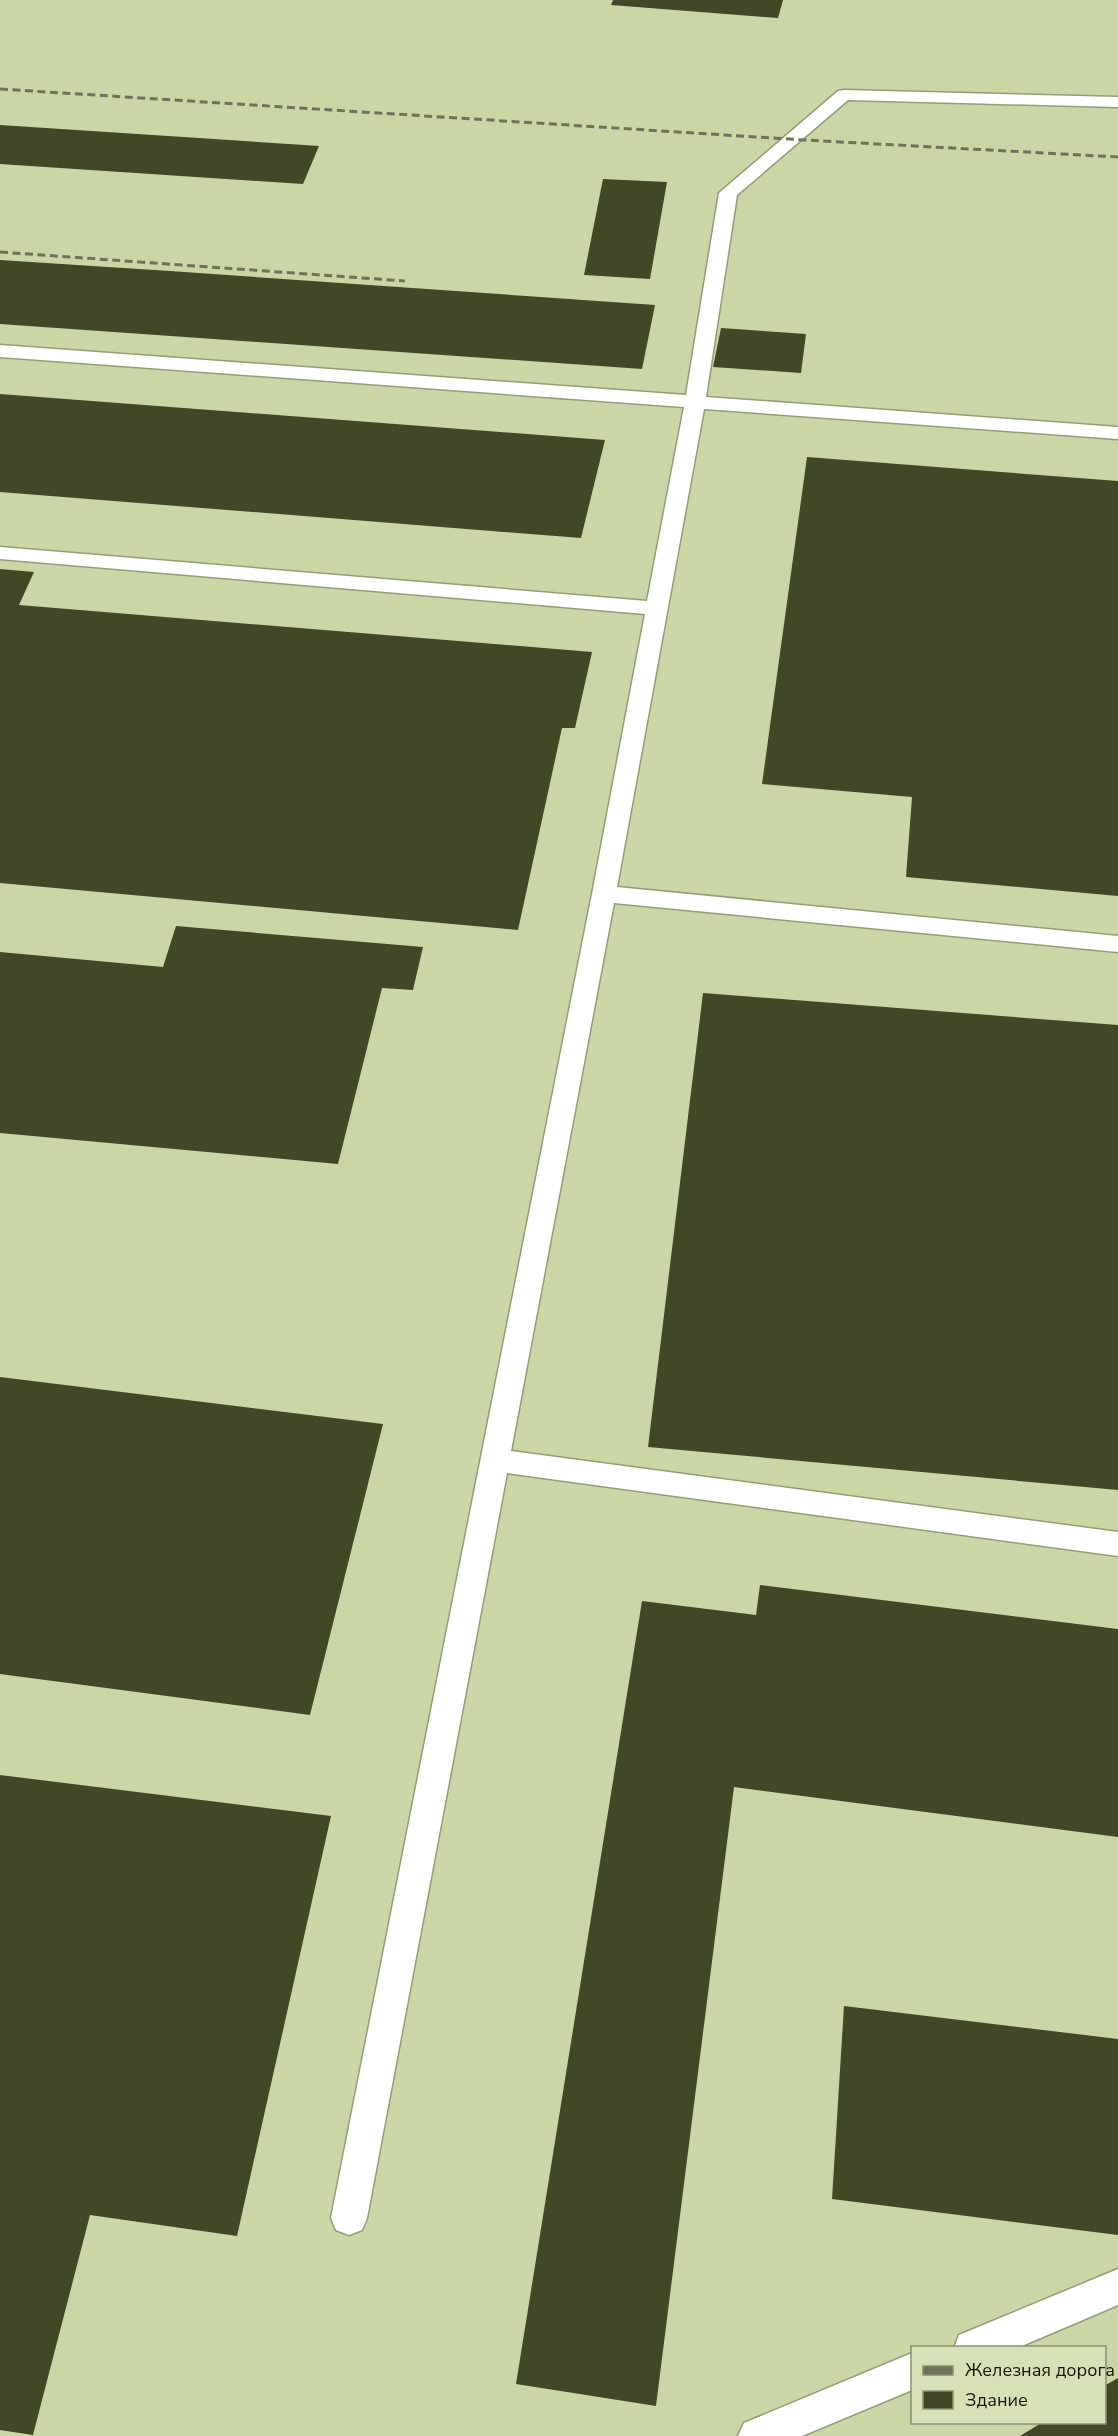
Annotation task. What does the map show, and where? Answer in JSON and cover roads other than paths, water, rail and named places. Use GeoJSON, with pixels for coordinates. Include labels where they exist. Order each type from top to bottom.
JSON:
{"type":"FeatureCollection","features":[{"type":"Feature","properties":{"kind":"lane"},"geometry":{"type":"LineString","coordinates":[[349,2218],[604,894],[695,401],[728,193],[844,95],[1118,102]]}},
{"type":"Feature","properties":{"kind":"lane"},"geometry":{"type":"LineString","coordinates":[[0,351],[1118,432]]}},
{"type":"Feature","properties":{"kind":"lane"},"geometry":{"type":"LineString","coordinates":[[0,553],[656,608]]}},
{"type":"Feature","properties":{"kind":"lane"},"geometry":{"type":"LineString","coordinates":[[604,894],[1118,944]]}},
{"type":"Feature","properties":{"kind":"lane"},"geometry":{"type":"LineString","coordinates":[[495,1460],[1118,1544]]}},
{"type":"Feature","properties":{"kind":"lane"},"geometry":{"type":"LineString","coordinates":[[977,2346],[1118,2288]]}},
{"type":"Feature","properties":{"kind":"lane"},"geometry":{"type":"LineString","coordinates":[[757,2436],[911,2372]]}},
{"type":"Feature","properties":{"kind":"railway"},"geometry":{"type":"LineString","coordinates":[[0,89],[804,140],[1118,157]]}},
{"type":"Feature","properties":{"kind":"railway"},"geometry":{"type":"LineString","coordinates":[[0,252],[405,281]]}}]}
